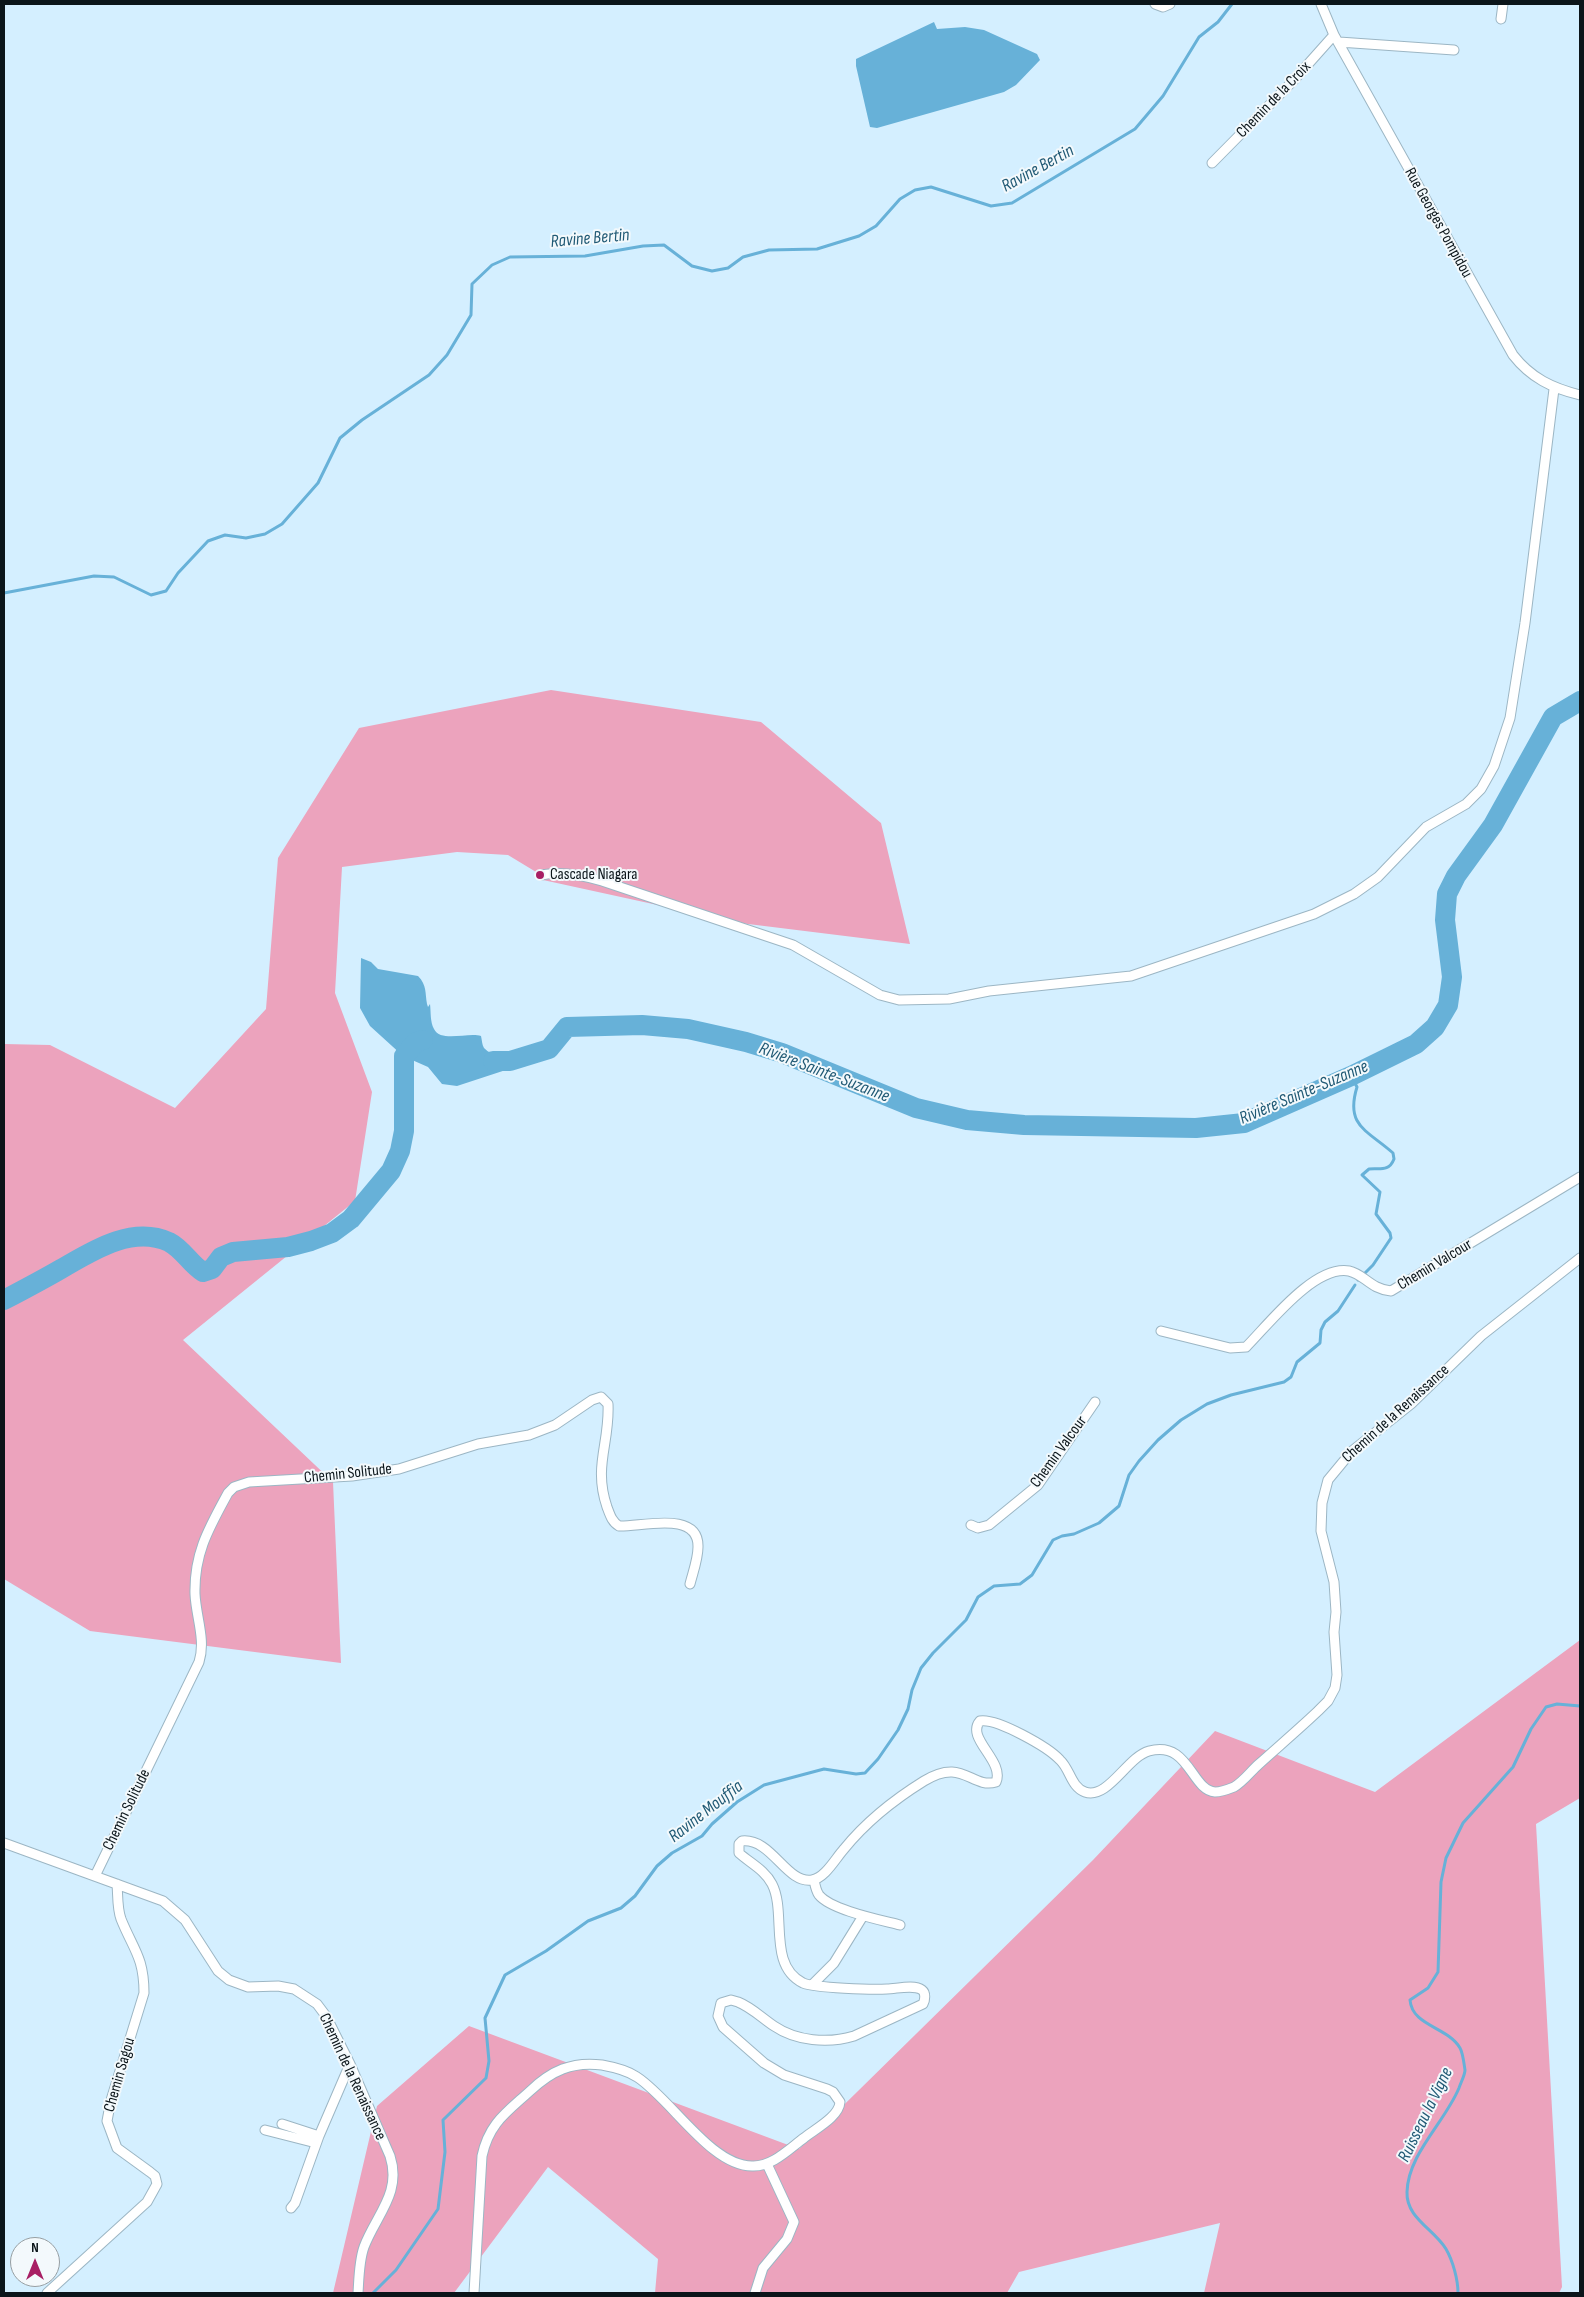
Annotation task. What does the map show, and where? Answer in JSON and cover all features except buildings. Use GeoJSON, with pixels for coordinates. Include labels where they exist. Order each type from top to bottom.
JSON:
{"type":"FeatureCollection","features":[{"type":"Feature","properties":{"kind":"street"},"geometry":{"type":"LineString","coordinates":[[1155,4],[1163,7],[1170,4]]}},
{"type":"Feature","properties":{"kind":"street","name":"Rue Georges Pompidou"},"geometry":{"type":"LineString","coordinates":[[1321,4],[1337,39],[1513,355],[1523,368],[1554,389]]}},
{"type":"Feature","properties":{"kind":"street"},"geometry":{"type":"LineString","coordinates":[[1501,18],[1503,4]]}},
{"type":"Feature","properties":{"kind":"street"},"geometry":{"type":"LineString","coordinates":[[1337,39],[1454,50]]}},
{"type":"Feature","properties":{"kind":"street","name":"Chemin de la Croix"},"geometry":{"type":"LineString","coordinates":[[1212,163],[1337,39]]}},
{"type":"Feature","properties":{"kind":"street"},"geometry":{"type":"LineString","coordinates":[[541,875],[551,873],[578,874],[602,880],[793,945],[880,995],[899,1000],[949,999],[989,991],[1131,976],[1314,914],[1354,894],[1378,877],[1426,827],[1466,804],[1480,789],[1494,766],[1512,708],[1526,623],[1554,389],[1580,395]]}},
{"type":"Feature","properties":{"kind":"street","name":"Chemin Valcour"},"geometry":{"type":"LineString","coordinates":[[1161,1332],[1222,1347],[1246,1347],[1300,1293],[1324,1274],[1340,1270],[1352,1271],[1372,1286],[1391,1291],[1580,1177]]}},
{"type":"Feature","properties":{"kind":"street","name":"Chemin de la Renaissance"},"geometry":{"type":"LineString","coordinates":[[814,1880],[820,1878],[860,1830],[924,1781],[951,1771],[967,1775],[979,1781],[996,1782],[996,1767],[978,1736],[977,1727],[980,1721],[986,1720],[1005,1725],[1052,1753],[1059,1758],[1076,1785],[1084,1792],[1091,1793],[1101,1790],[1140,1754],[1155,1749],[1178,1755],[1208,1789],[1215,1792],[1234,1786],[1318,1711],[1328,1701],[1335,1688],[1337,1675],[1334,1632],[1336,1612],[1334,1582],[1321,1531],[1325,1488],[1333,1473],[1352,1452],[1411,1404],[1481,1336],[1580,1258]]}},
{"type":"Feature","properties":{"kind":"street","name":"Chemin Solitude"},"geometry":{"type":"LineString","coordinates":[[95,1876],[199,1662],[202,1645],[195,1596],[196,1565],[206,1537],[228,1493],[234,1487],[249,1482],[352,1476],[398,1469],[478,1444],[529,1436],[555,1425],[592,1400],[601,1397],[608,1404],[609,1415],[600,1474],[610,1518],[619,1526],[674,1522],[688,1528],[694,1533],[698,1544],[690,1584]]}},
{"type":"Feature","properties":{"kind":"street","name":"Chemin Valcour"},"geometry":{"type":"LineString","coordinates":[[971,1525],[978,1528],[989,1525],[1038,1485],[1094,1402]]}},
{"type":"Feature","properties":{"kind":"street"},"geometry":{"type":"LineString","coordinates":[[474,2293],[482,2156],[486,2139],[497,2121],[538,2083],[559,2069],[577,2064],[596,2064],[613,2067],[636,2076],[655,2090],[706,2144],[726,2158],[739,2164],[752,2166],[767,2164],[826,2121],[837,2111],[840,2102],[833,2092],[784,2075],[764,2063],[723,2027],[718,2016],[721,2003],[731,2000],[745,2005],[774,2026],[797,2038],[826,2040],[854,2036],[918,2007],[925,1999],[922,1990],[916,1988],[886,1990],[803,1983],[789,1969],[781,1946],[776,1894],[772,1883],[759,1867],[739,1853],[739,1844],[747,1841],[759,1844],[798,1877],[807,1881],[814,1880],[818,1894],[825,1900],[864,1916],[900,1925]]}},
{"type":"Feature","properties":{"kind":"street","name":"Chemin de la Renaissance"},"geometry":{"type":"LineString","coordinates":[[4,1843],[163,1901],[171,1906],[195,1934],[218,1971],[229,1980],[248,1987],[286,1987],[311,1998],[326,2016],[350,2064],[390,2156],[394,2177],[389,2200],[364,2248],[358,2293]]}},
{"type":"Feature","properties":{"kind":"street","name":"Chemin Sagou"},"geometry":{"type":"LineString","coordinates":[[46,2293],[146,2202],[156,2189],[155,2176],[117,2148],[109,2131],[108,2121],[111,2100],[144,1993],[144,1974],[140,1957],[122,1919],[117,1884]]}},
{"type":"Feature","properties":{"kind":"street"},"geometry":{"type":"LineString","coordinates":[[812,1985],[838,1958],[864,1916]]}},
{"type":"Feature","properties":{"kind":"street"},"geometry":{"type":"LineString","coordinates":[[290,2208],[295,2203],[318,2140],[350,2064]]}},
{"type":"Feature","properties":{"kind":"street"},"geometry":{"type":"LineString","coordinates":[[282,2124],[318,2140]]}},
{"type":"Feature","properties":{"kind":"street"},"geometry":{"type":"LineString","coordinates":[[265,2130],[318,2140]]}},
{"type":"Feature","properties":{"kind":"street"},"geometry":{"type":"LineString","coordinates":[[755,2293],[763,2268],[787,2239],[794,2222],[767,2164]]}},
{"type":"Feature","properties":{"kind":"shaded area"},"geometry":{"type":"Polygon","coordinates":[[[551,690],[761,722],[881,823],[910,944],[740,923],[543,880],[541,875],[508,855],[457,852],[342,867],[335,993],[372,1092],[355,1201],[183,1340],[333,1482],[341,1663],[90,1631],[4,1579],[4,1044],[50,1045],[175,1108],[266,1009],[278,858],[359,728],[551,690]]]}},
{"type":"Feature","properties":{"kind":"shaded area"},"geometry":{"type":"Polygon","coordinates":[[[1580,1640],[1580,1798],[1536,1824],[1562,2287],[1559,2293],[1204,2293],[1220,2223],[1019,2272],[1007,2293],[655,2293],[658,2259],[548,2167],[454,2293],[333,2293],[377,2106],[469,2026],[799,2149],[1093,1860],[1215,1731],[1375,1792],[1580,1640]]]}},
{"type":"Feature","properties":{"kind":"water"},"geometry":{"type":"Polygon","coordinates":[[[934,22],[937,29],[965,27],[984,30],[1037,54],[1040,60],[1016,85],[1004,92],[877,128],[870,127],[856,59],[934,22]]]}},
{"type":"Feature","properties":{"kind":"water"},"geometry":{"type":"Polygon","coordinates":[[[361,958],[371,962],[378,969],[418,976],[424,986],[428,1007],[430,1004],[432,1023],[437,1033],[449,1036],[481,1036],[483,1047],[487,1051],[500,1056],[519,1057],[521,1065],[457,1086],[442,1084],[428,1067],[403,1056],[370,1026],[360,1008],[361,958]]]}},
{"type":"Feature","properties":{"kind":"waterway","name":"Ravine Bertin"},"geometry":{"type":"LineString","coordinates":[[4,593],[94,576],[114,577],[151,595],[166,591],[178,573],[208,541],[225,535],[246,538],[265,534],[282,524],[318,483],[340,438],[362,420],[429,375],[447,355],[471,315],[472,284],[492,265],[510,257],[585,256],[643,246],[664,245],[692,266],[712,271],[728,268],[743,257],[769,250],[817,249],[859,236],[876,226],[900,199],[915,190],[931,187],[991,206],[1012,203],[1135,129],[1163,96],[1199,37],[1218,22],[1232,4]]}},
{"type":"Feature","properties":{"kind":"waterway","name":"Rivière Sainte-Suzanne"},"geometry":{"type":"LineString","coordinates":[[493,1061],[510,1061],[549,1049],[567,1027],[642,1025],[688,1029],[746,1042],[782,1053],[916,1108],[967,1120],[1024,1125],[1196,1128],[1244,1123],[1351,1076],[1416,1044],[1435,1027],[1448,1005],[1452,977],[1445,920],[1447,894],[1456,876],[1493,825],[1553,717],[1580,701]]}},
{"type":"Feature","properties":{"kind":"waterway","name":"Rivière Sainte-Suzanne"},"geometry":{"type":"LineString","coordinates":[[4,1300],[99,1248],[127,1238],[155,1238],[169,1242],[203,1272],[212,1269],[221,1257],[233,1252],[288,1247],[332,1233],[351,1219],[391,1171],[400,1151],[404,1131],[404,1056],[416,1042],[423,1040]]}},
{"type":"Feature","properties":{"kind":"waterway","name":"Ravine Mouffia"},"geometry":{"type":"LineString","coordinates":[[1351,1076],[1357,1087],[1354,1100],[1356,1119],[1367,1132],[1393,1153],[1394,1159],[1387,1168],[1369,1169],[1362,1175],[1380,1192],[1376,1214],[1390,1233],[1391,1238],[1373,1265],[1358,1280]]}},
{"type":"Feature","properties":{"kind":"waterway","name":"Ravine Mouffia"},"geometry":{"type":"LineString","coordinates":[[373,2293],[396,2270],[438,2209],[445,2152],[443,2120],[486,2078],[489,2061],[485,2018],[505,1975],[546,1951],[588,1921],[621,1908],[635,1896],[657,1866],[672,1853],[702,1836],[712,1824],[737,1802],[764,1785],[824,1769],[856,1774],[865,1773],[878,1759],[898,1730],[908,1709],[912,1690],[921,1668],[933,1653],[966,1620],[978,1597],[994,1586],[1020,1584],[1032,1575],[1053,1540],[1074,1534],[1099,1523],[1119,1506],[1129,1475],[1139,1461],[1158,1440],[1181,1420],[1207,1404],[1231,1395],[1284,1382],[1291,1377],[1297,1362],[1320,1343],[1321,1330],[1325,1322],[1338,1311],[1355,1285]]}},
{"type":"Feature","properties":{"kind":"waterway","name":"Ruisseau la Vigne"},"geometry":{"type":"LineString","coordinates":[[1458,2293],[1455,2271],[1449,2254],[1441,2242],[1411,2209],[1407,2192],[1409,2178],[1420,2151],[1453,2101],[1459,2088],[1465,2072],[1464,2062],[1461,2050],[1454,2041],[1417,2016],[1412,2009],[1410,2000],[1428,1988],[1438,1972],[1441,1882],[1446,1858],[1463,1823],[1513,1767],[1531,1729],[1546,1707],[1557,1704],[1580,1706]]}},
{"type":"Feature","properties":{"kind":"place","name":"Cascade Niagara"},"geometry":{"type":"Point","coordinates":[540,875]}}]}
